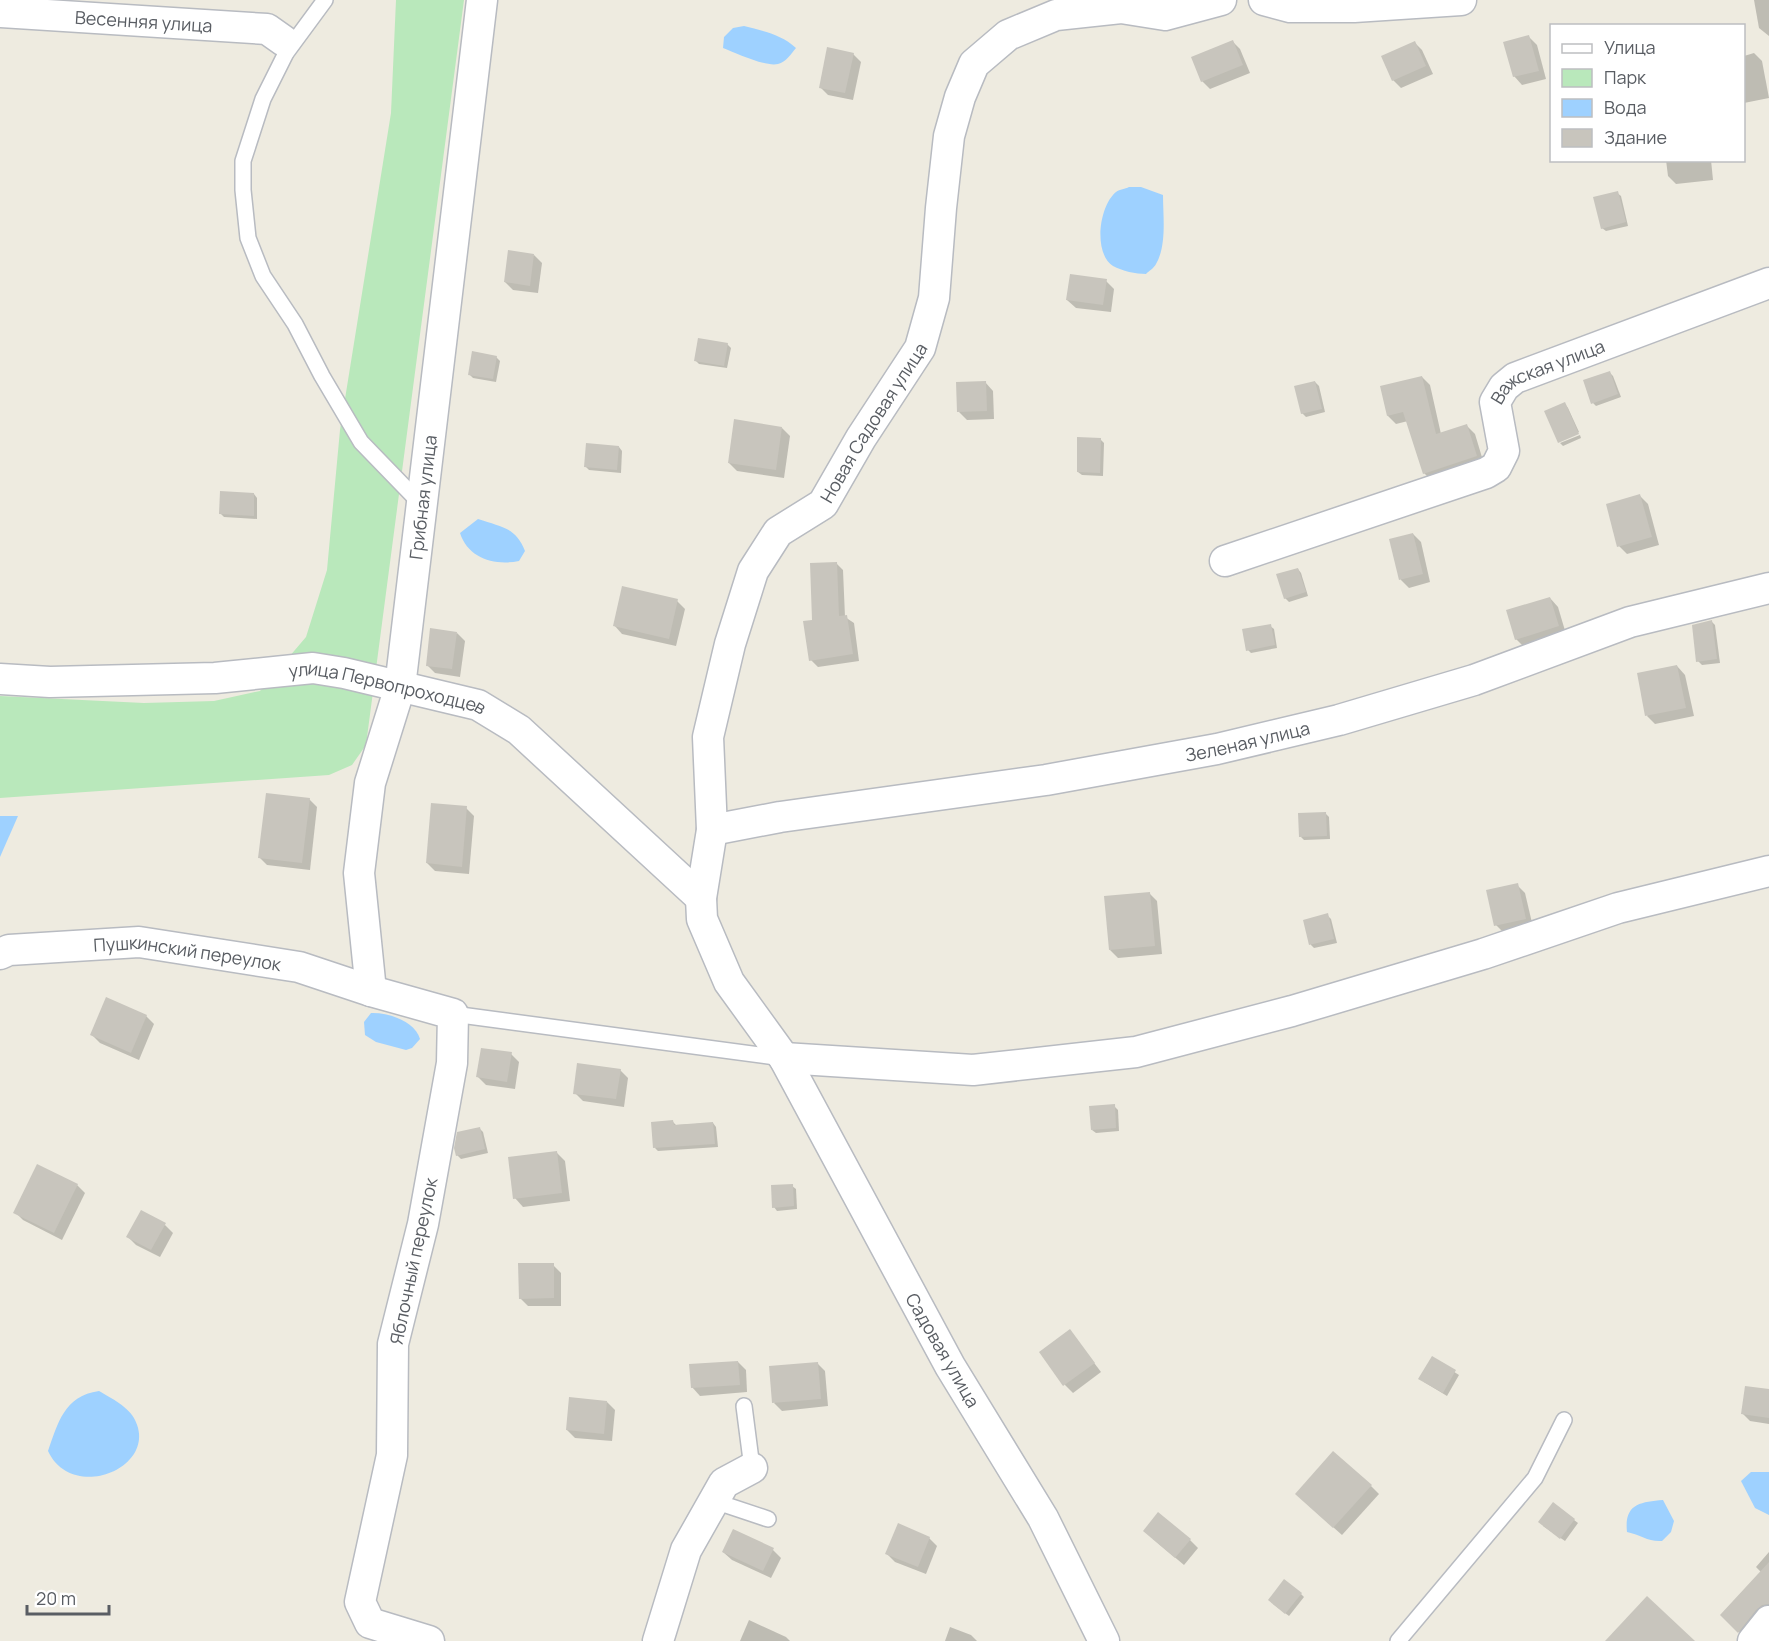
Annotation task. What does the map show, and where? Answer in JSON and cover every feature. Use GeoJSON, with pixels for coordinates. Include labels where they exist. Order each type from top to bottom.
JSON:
{"type":"FeatureCollection","features":[{"type":"Feature","properties":{"kind":"street","name":"Грибная улица"},"geometry":{"type":"LineString","coordinates":[[371,991],[359,873],[370,783],[400,687],[482,0]]}},
{"type":"Feature","properties":{"kind":"street","name":"Новая Садовая улица"},"geometry":{"type":"LineString","coordinates":[[784,1058],[729,982],[702,919],[701,898],[712,830],[708,737],[730,644],[753,571],[778,532],[823,504],[861,438],[920,348],[934,298],[949,136],[960,97],[974,64],[1008,35],[1056,15],[1121,8],[1165,15],[1221,0]]}},
{"type":"Feature","properties":{"kind":"street"},"geometry":{"type":"LineString","coordinates":[[1291,3],[1354,7],[1461,0]]}},
{"type":"Feature","properties":{"kind":"street","name":"Весенняя улица"},"geometry":{"type":"LineString","coordinates":[[0,12],[267,29],[284,48]]}},
{"type":"Feature","properties":{"kind":"street","name":"Важская улица"},"geometry":{"type":"LineString","coordinates":[[1225,561],[1486,473],[1496,467],[1504,451],[1495,402],[1504,387],[1515,378],[1769,283]]}},
{"type":"Feature","properties":{"kind":"street","name":"Зеленая улица"},"geometry":{"type":"LineString","coordinates":[[712,830],[780,817],[1046,780],[1217,749],[1339,720],[1474,680],[1630,622],[1769,588]]}},
{"type":"Feature","properties":{"kind":"street","name":"улица Первопроходцев"},"geometry":{"type":"LineString","coordinates":[[0,679],[50,682],[215,678],[313,668],[344,673],[478,705],[519,730],[701,898]]}},
{"type":"Feature","properties":{"kind":"street"},"geometry":{"type":"LineString","coordinates":[[784,1058],[973,1070],[1136,1052],[1303,1008],[1483,954],[1618,908],[1769,871]]}},
{"type":"Feature","properties":{"kind":"street","name":"Пушкинский переулок"},"geometry":{"type":"LineString","coordinates":[[0,954],[9,950],[139,942],[299,967],[371,991],[453,1014]]}},
{"type":"Feature","properties":{"kind":"street","name":"Яблочный переулок"},"geometry":{"type":"LineString","coordinates":[[429,1641],[370,1623],[360,1602],[392,1455],[393,1344],[423,1224],[452,1063],[453,1014]]}},
{"type":"Feature","properties":{"kind":"street","name":"Садовая улица"},"geometry":{"type":"LineString","coordinates":[[784,1058],[950,1366],[1043,1518],[1104,1641]]}},
{"type":"Feature","properties":{"kind":"street"},"geometry":{"type":"LineString","coordinates":[[658,1641],[686,1550],[724,1483],[752,1468]]}},
{"type":"Feature","properties":{"kind":"street"},"geometry":{"type":"LineString","coordinates":[[1753,1641],[1769,1621]]}},
{"type":"Feature","properties":{"kind":"lane"},"geometry":{"type":"LineString","coordinates":[[325,0],[284,48],[263,99],[243,161],[243,190],[248,238],[263,276],[295,324],[322,376],[362,442],[422,505]]}},
{"type":"Feature","properties":{"kind":"lane"},"geometry":{"type":"LineString","coordinates":[[453,1014],[784,1058]]}},
{"type":"Feature","properties":{"kind":"lane"},"geometry":{"type":"LineString","coordinates":[[744,1406],[752,1468]]}},
{"type":"Feature","properties":{"kind":"lane"},"geometry":{"type":"LineString","coordinates":[[1398,1641],[1535,1478],[1564,1420]]}},
{"type":"Feature","properties":{"kind":"lane"},"geometry":{"type":"LineString","coordinates":[[714,1501],[768,1519]]}},
{"type":"Feature","properties":{"kind":"green space"},"geometry":{"type":"Polygon","coordinates":[[[396,0],[464,0],[366,745],[352,765],[329,775],[0,798],[0,696],[144,703],[214,701],[260,691],[306,637],[327,570],[340,430],[391,113],[396,0]]]}},
{"type":"Feature","properties":{"kind":"water"},"geometry":{"type":"Polygon","coordinates":[[[744,26],[778,36],[796,48],[783,62],[772,64],[750,59],[723,48],[724,37],[733,28],[744,26]]]}},
{"type":"Feature","properties":{"kind":"water"},"geometry":{"type":"Polygon","coordinates":[[[1141,187],[1163,195],[1162,248],[1155,265],[1146,274],[1129,272],[1113,266],[1107,260],[1101,241],[1102,218],[1110,199],[1119,190],[1141,187]]]}},
{"type":"Feature","properties":{"kind":"water"},"geometry":{"type":"Polygon","coordinates":[[[478,519],[501,526],[517,537],[525,551],[519,561],[491,561],[469,549],[460,533],[478,519]]]}},
{"type":"Feature","properties":{"kind":"water"},"geometry":{"type":"Polygon","coordinates":[[[0,816],[18,816],[0,857],[0,816]]]}},
{"type":"Feature","properties":{"kind":"water"},"geometry":{"type":"Polygon","coordinates":[[[371,1013],[385,1014],[400,1019],[412,1027],[420,1039],[412,1048],[406,1050],[376,1042],[365,1035],[364,1022],[371,1013]]]}},
{"type":"Feature","properties":{"kind":"water"},"geometry":{"type":"Polygon","coordinates":[[[99,1391],[124,1407],[135,1420],[139,1437],[135,1452],[124,1465],[110,1473],[92,1477],[75,1475],[60,1467],[48,1451],[64,1412],[78,1399],[99,1391]]]}},
{"type":"Feature","properties":{"kind":"water"},"geometry":{"type":"Polygon","coordinates":[[[1751,1472],[1769,1472],[1769,1515],[1755,1508],[1741,1481],[1751,1472]]]}},
{"type":"Feature","properties":{"kind":"water"},"geometry":{"type":"Polygon","coordinates":[[[1663,1500],[1674,1521],[1671,1532],[1662,1541],[1627,1532],[1628,1515],[1635,1506],[1663,1500]]]}},
{"type":"Feature","properties":{"kind":"building"},"geometry":{"type":"Polygon","coordinates":[[[1529,35],[1539,71],[1513,77],[1503,42],[1529,35]]]}},
{"type":"Feature","properties":{"kind":"building"},"geometry":{"type":"Polygon","coordinates":[[[1233,40],[1243,65],[1201,82],[1191,57],[1233,40]]]}},
{"type":"Feature","properties":{"kind":"building"},"geometry":{"type":"Polygon","coordinates":[[[1415,41],[1426,66],[1392,81],[1381,56],[1415,41]]]}},
{"type":"Feature","properties":{"kind":"building"},"geometry":{"type":"Polygon","coordinates":[[[827,47],[854,53],[845,93],[819,88],[827,47]]]}},
{"type":"Feature","properties":{"kind":"building"},"geometry":{"type":"Polygon","coordinates":[[[1618,191],[1626,222],[1601,229],[1593,197],[1618,191]]]}},
{"type":"Feature","properties":{"kind":"building"},"geometry":{"type":"Polygon","coordinates":[[[508,250],[534,254],[530,286],[504,282],[508,250]]]}},
{"type":"Feature","properties":{"kind":"building"},"geometry":{"type":"Polygon","coordinates":[[[1070,274],[1107,279],[1103,305],[1066,300],[1070,274]]]}},
{"type":"Feature","properties":{"kind":"building"},"geometry":{"type":"Polygon","coordinates":[[[698,338],[728,343],[724,366],[694,361],[698,338]]]}},
{"type":"Feature","properties":{"kind":"building"},"geometry":{"type":"Polygon","coordinates":[[[472,351],[497,356],[493,379],[468,375],[472,351]]]}},
{"type":"Feature","properties":{"kind":"building"},"geometry":{"type":"Polygon","coordinates":[[[1610,371],[1618,394],[1591,404],[1583,380],[1610,371]]]}},
{"type":"Feature","properties":{"kind":"building"},"geometry":{"type":"Polygon","coordinates":[[[1422,376],[1436,434],[1467,424],[1477,456],[1423,474],[1403,412],[1387,416],[1380,386],[1422,376]]]}},
{"type":"Feature","properties":{"kind":"building"},"geometry":{"type":"Polygon","coordinates":[[[986,381],[987,411],[957,412],[956,382],[986,381]]]}},
{"type":"Feature","properties":{"kind":"building"},"geometry":{"type":"Polygon","coordinates":[[[1315,381],[1322,409],[1301,414],[1294,386],[1315,381]]]}},
{"type":"Feature","properties":{"kind":"building"},"geometry":{"type":"Polygon","coordinates":[[[1565,402],[1579,434],[1558,443],[1544,411],[1565,402]]]}},
{"type":"Feature","properties":{"kind":"building"},"geometry":{"type":"Polygon","coordinates":[[[734,419],[782,427],[776,470],[728,463],[734,419]]]}},
{"type":"Feature","properties":{"kind":"building"},"geometry":{"type":"Polygon","coordinates":[[[1077,437],[1101,438],[1100,473],[1077,472],[1077,437]]]}},
{"type":"Feature","properties":{"kind":"building"},"geometry":{"type":"Polygon","coordinates":[[[586,443],[619,446],[617,470],[584,467],[586,443]]]}},
{"type":"Feature","properties":{"kind":"building"},"geometry":{"type":"Polygon","coordinates":[[[220,491],[254,493],[254,516],[219,514],[220,491]]]}},
{"type":"Feature","properties":{"kind":"building"},"geometry":{"type":"Polygon","coordinates":[[[1640,494],[1652,537],[1617,547],[1606,504],[1640,494]]]}},
{"type":"Feature","properties":{"kind":"building"},"geometry":{"type":"Polygon","coordinates":[[[1413,533],[1423,574],[1399,580],[1389,539],[1413,533]]]}},
{"type":"Feature","properties":{"kind":"building"},"geometry":{"type":"Polygon","coordinates":[[[837,562],[839,616],[847,615],[853,654],[809,661],[803,621],[812,620],[810,563],[837,562]]]}},
{"type":"Feature","properties":{"kind":"building"},"geometry":{"type":"Polygon","coordinates":[[[1298,568],[1306,592],[1284,599],[1276,574],[1298,568]]]}},
{"type":"Feature","properties":{"kind":"building"},"geometry":{"type":"Polygon","coordinates":[[[622,586],[678,599],[669,639],[613,626],[622,586]]]}},
{"type":"Feature","properties":{"kind":"building"},"geometry":{"type":"Polygon","coordinates":[[[1550,597],[1559,626],[1515,640],[1506,610],[1550,597]]]}},
{"type":"Feature","properties":{"kind":"building"},"geometry":{"type":"Polygon","coordinates":[[[1712,620],[1717,659],[1696,662],[1692,625],[1712,620]]]}},
{"type":"Feature","properties":{"kind":"building"},"geometry":{"type":"Polygon","coordinates":[[[1271,624],[1275,645],[1246,651],[1242,629],[1271,624]]]}},
{"type":"Feature","properties":{"kind":"building"},"geometry":{"type":"Polygon","coordinates":[[[430,628],[457,632],[452,669],[426,666],[430,628]]]}},
{"type":"Feature","properties":{"kind":"building"},"geometry":{"type":"Polygon","coordinates":[[[1677,665],[1686,708],[1645,716],[1637,673],[1677,665]]]}},
{"type":"Feature","properties":{"kind":"building"},"geometry":{"type":"Polygon","coordinates":[[[266,793],[310,798],[302,863],[258,858],[266,793]]]}},
{"type":"Feature","properties":{"kind":"building"},"geometry":{"type":"Polygon","coordinates":[[[431,803],[467,806],[462,867],[426,863],[431,803]]]}},
{"type":"Feature","properties":{"kind":"building"},"geometry":{"type":"Polygon","coordinates":[[[1326,812],[1327,836],[1299,837],[1298,813],[1326,812]]]}},
{"type":"Feature","properties":{"kind":"building"},"geometry":{"type":"Polygon","coordinates":[[[1518,883],[1526,919],[1494,926],[1486,890],[1518,883]]]}},
{"type":"Feature","properties":{"kind":"building"},"geometry":{"type":"Polygon","coordinates":[[[1150,892],[1155,946],[1109,950],[1104,896],[1150,892]]]}},
{"type":"Feature","properties":{"kind":"building"},"geometry":{"type":"Polygon","coordinates":[[[1328,913],[1334,939],[1309,945],[1303,920],[1328,913]]]}},
{"type":"Feature","properties":{"kind":"building"},"geometry":{"type":"Polygon","coordinates":[[[106,997],[147,1015],[131,1053],[90,1035],[106,997]]]}},
{"type":"Feature","properties":{"kind":"building"},"geometry":{"type":"Polygon","coordinates":[[[481,1048],[512,1052],[507,1082],[476,1077],[481,1048]]]}},
{"type":"Feature","properties":{"kind":"building"},"geometry":{"type":"Polygon","coordinates":[[[577,1063],[621,1069],[616,1099],[573,1094],[577,1063]]]}},
{"type":"Feature","properties":{"kind":"building"},"geometry":{"type":"Polygon","coordinates":[[[1115,1104],[1116,1128],[1091,1130],[1089,1106],[1115,1104]]]}},
{"type":"Feature","properties":{"kind":"building"},"geometry":{"type":"Polygon","coordinates":[[[673,1120],[674,1125],[713,1122],[715,1144],[653,1148],[651,1122],[673,1120]]]}},
{"type":"Feature","properties":{"kind":"building"},"geometry":{"type":"Polygon","coordinates":[[[480,1127],[485,1149],[456,1156],[454,1148],[457,1132],[480,1127]]]}},
{"type":"Feature","properties":{"kind":"building"},"geometry":{"type":"Polygon","coordinates":[[[557,1151],[562,1193],[513,1199],[508,1157],[557,1151]]]}},
{"type":"Feature","properties":{"kind":"building"},"geometry":{"type":"Polygon","coordinates":[[[37,1164],[78,1184],[54,1233],[13,1213],[37,1164]]]}},
{"type":"Feature","properties":{"kind":"building"},"geometry":{"type":"Polygon","coordinates":[[[793,1184],[794,1206],[772,1208],[771,1185],[793,1184]]]}},
{"type":"Feature","properties":{"kind":"building"},"geometry":{"type":"Polygon","coordinates":[[[141,1210],[166,1223],[151,1250],[126,1237],[141,1210]]]}},
{"type":"Feature","properties":{"kind":"building"},"geometry":{"type":"Polygon","coordinates":[[[518,1263],[554,1263],[554,1298],[519,1299],[518,1263]]]}},
{"type":"Feature","properties":{"kind":"building"},"geometry":{"type":"Polygon","coordinates":[[[1070,1329],[1095,1363],[1063,1386],[1039,1352],[1070,1329]]]}},
{"type":"Feature","properties":{"kind":"building"},"geometry":{"type":"Polygon","coordinates":[[[1432,1356],[1456,1370],[1443,1393],[1418,1379],[1432,1356]]]}},
{"type":"Feature","properties":{"kind":"building"},"geometry":{"type":"Polygon","coordinates":[[[738,1361],[740,1385],[691,1388],[689,1364],[738,1361]]]}},
{"type":"Feature","properties":{"kind":"building"},"geometry":{"type":"Polygon","coordinates":[[[818,1362],[821,1399],[772,1403],[769,1366],[818,1362]]]}},
{"type":"Feature","properties":{"kind":"building"},"geometry":{"type":"Polygon","coordinates":[[[1745,1386],[1769,1389],[1769,1418],[1741,1414],[1745,1386]]]}},
{"type":"Feature","properties":{"kind":"building"},"geometry":{"type":"Polygon","coordinates":[[[569,1397],[607,1401],[604,1434],[566,1430],[569,1397]]]}},
{"type":"Feature","properties":{"kind":"building"},"geometry":{"type":"Polygon","coordinates":[[[1333,1451],[1372,1485],[1333,1528],[1295,1494],[1333,1451]]]}},
{"type":"Feature","properties":{"kind":"building"},"geometry":{"type":"Polygon","coordinates":[[[1553,1502],[1575,1519],[1560,1539],[1538,1522],[1553,1502]]]}},
{"type":"Feature","properties":{"kind":"building"},"geometry":{"type":"Polygon","coordinates":[[[1158,1512],[1191,1539],[1175,1558],[1143,1531],[1158,1512]]]}},
{"type":"Feature","properties":{"kind":"building"},"geometry":{"type":"Polygon","coordinates":[[[898,1523],[930,1537],[918,1567],[885,1554],[898,1523]]]}},
{"type":"Feature","properties":{"kind":"building"},"geometry":{"type":"Polygon","coordinates":[[[733,1529],[774,1548],[763,1571],[722,1552],[733,1529]]]}},
{"type":"Feature","properties":{"kind":"building"},"geometry":{"type":"Polygon","coordinates":[[[1769,1562],[1769,1604],[1762,1605],[1756,1610],[1738,1633],[1720,1615],[1769,1562]]]}},
{"type":"Feature","properties":{"kind":"building"},"geometry":{"type":"Polygon","coordinates":[[[1284,1579],[1302,1593],[1285,1614],[1268,1600],[1284,1579]]]}},
{"type":"Feature","properties":{"kind":"building"},"geometry":{"type":"Polygon","coordinates":[[[1647,1596],[1695,1641],[1605,1641],[1647,1596]]]}}]}
